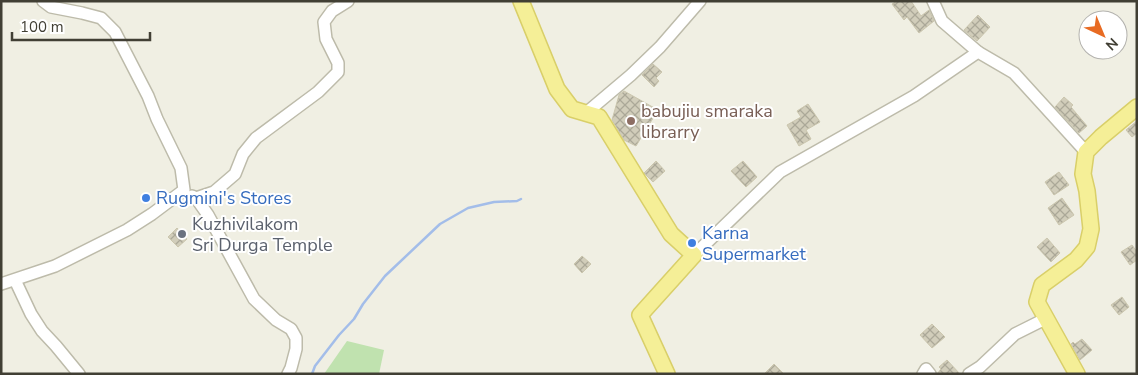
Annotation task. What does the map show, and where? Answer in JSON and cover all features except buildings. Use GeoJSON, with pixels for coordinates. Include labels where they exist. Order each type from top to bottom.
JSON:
{"type":"FeatureCollection","features":[{"type":"Feature","properties":{"kind":"main road"},"geometry":{"type":"LineString","coordinates":[[522,1],[557,89],[572,109],[599,117],[671,234],[694,256],[640,315],[667,374]]}},
{"type":"Feature","properties":{"kind":"main road"},"geometry":{"type":"LineString","coordinates":[[1077,374],[1038,302],[1042,285],[1076,260],[1087,247],[1091,229],[1087,191],[1083,174],[1086,152],[1137,107]]}},
{"type":"Feature","properties":{"kind":"street"},"geometry":{"type":"LineString","coordinates":[[43,1],[51,7],[82,12],[101,18],[115,32],[148,96],[181,168],[184,190],[196,198],[208,215],[254,299],[276,320],[290,329],[296,338],[296,349],[288,374]]}},
{"type":"Feature","properties":{"kind":"street"},"geometry":{"type":"LineString","coordinates":[[196,198],[214,192],[234,174],[243,154],[256,138],[318,92],[338,72],[338,63],[326,39],[324,22],[332,11],[348,1]]}},
{"type":"Feature","properties":{"kind":"street"},"geometry":{"type":"LineString","coordinates":[[586,113],[631,75],[660,47],[700,1]]}},
{"type":"Feature","properties":{"kind":"street"},"geometry":{"type":"LineString","coordinates":[[933,1],[942,21],[978,52],[1014,73],[1086,152]]}},
{"type":"Feature","properties":{"kind":"street"},"geometry":{"type":"LineString","coordinates":[[694,256],[780,172],[914,96],[978,52]]}},
{"type":"Feature","properties":{"kind":"street"},"geometry":{"type":"LineString","coordinates":[[1,284],[55,266],[127,230],[184,190]]}},
{"type":"Feature","properties":{"kind":"street"},"geometry":{"type":"LineString","coordinates":[[14,280],[42,331],[79,374]]}},
{"type":"Feature","properties":{"kind":"street"},"geometry":{"type":"LineString","coordinates":[[969,374],[980,367],[1015,334],[1047,318]]}},
{"type":"Feature","properties":{"kind":"street"},"geometry":{"type":"LineString","coordinates":[[923,374],[926,369],[930,374]]}},
{"type":"Feature","properties":{"kind":"green space"},"geometry":{"type":"Polygon","coordinates":[[[347,341],[384,350],[379,374],[324,374],[347,341]]]}},
{"type":"Feature","properties":{"kind":"waterway"},"geometry":{"type":"LineString","coordinates":[[312,374],[315,366],[354,319],[385,276],[440,224],[468,208],[494,202],[517,201],[521,199]]}},
{"type":"Feature","properties":{"kind":"place","name":"babujiu smaraka librarry"},"geometry":{"type":"Point","coordinates":[631,121]}},
{"type":"Feature","properties":{"kind":"place","name":"Rugmini's Stores"},"geometry":{"type":"Point","coordinates":[146,198]}},
{"type":"Feature","properties":{"kind":"place","name":"Kuzhivilakom Sri Durga Temple"},"geometry":{"type":"Point","coordinates":[182,234]}},
{"type":"Feature","properties":{"kind":"place","name":"Karna Supermarket"},"geometry":{"type":"Point","coordinates":[692,243]}}]}
